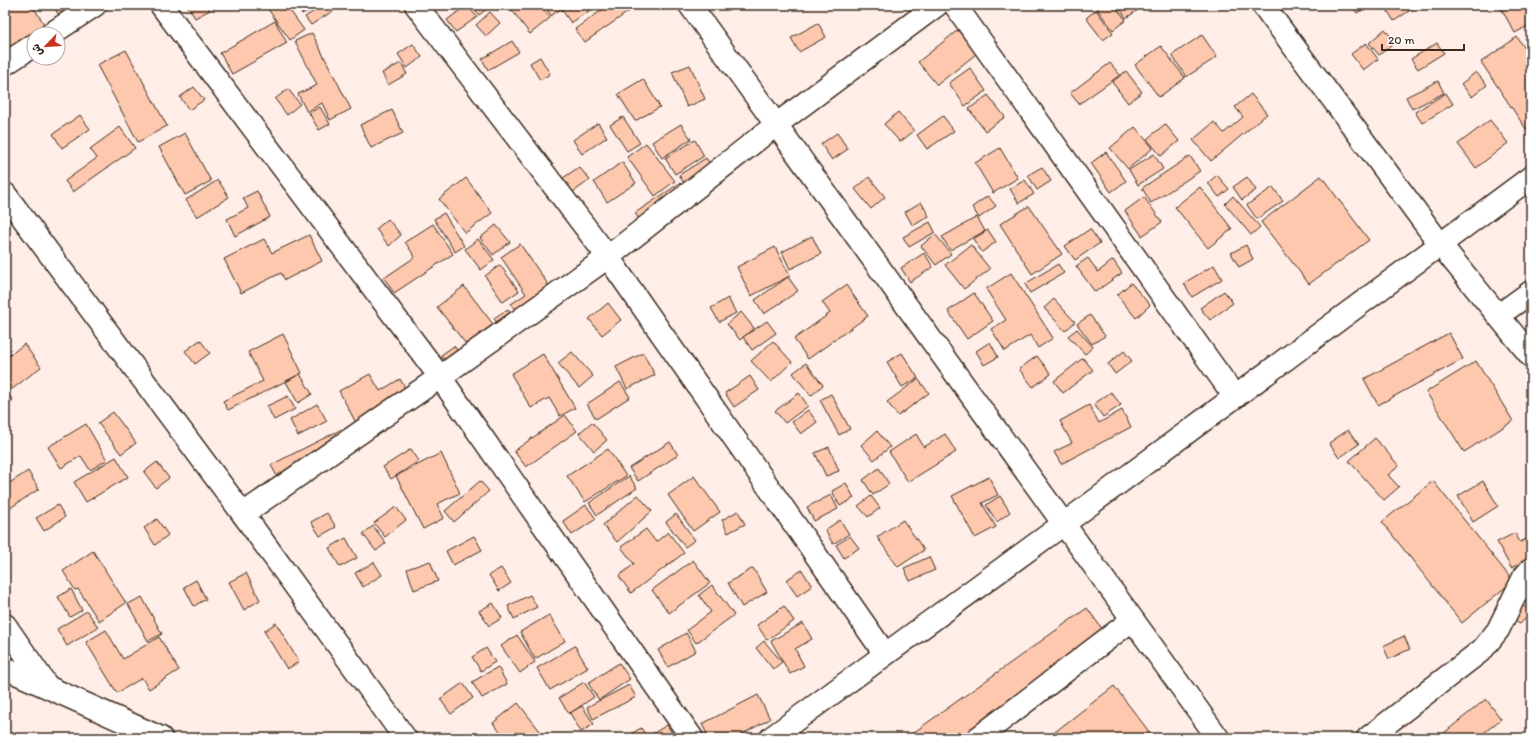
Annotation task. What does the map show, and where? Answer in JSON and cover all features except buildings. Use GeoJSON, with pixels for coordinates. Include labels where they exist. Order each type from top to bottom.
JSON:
{"type":"FeatureCollection","features":[{"type":"Feature","properties":{"kind":"street"},"geometry":{"type":"LineString","coordinates":[[63,26],[94,5]]}},
{"type":"Feature","properties":{"kind":"street"},"geometry":{"type":"LineString","coordinates":[[161,5],[440,377],[692,738]]}},
{"type":"Feature","properties":{"kind":"street"},"geometry":{"type":"LineString","coordinates":[[416,5],[608,256],[885,654]]}},
{"type":"Feature","properties":{"kind":"street"},"geometry":{"type":"LineString","coordinates":[[690,5],[1065,523],[1132,620],[1218,738]]}},
{"type":"Feature","properties":{"kind":"street"},"geometry":{"type":"LineString","coordinates":[[243,514],[440,377],[608,256],[777,124],[937,5]]}},
{"type":"Feature","properties":{"kind":"street"},"geometry":{"type":"LineString","coordinates":[[955,5],[1235,397]]}},
{"type":"Feature","properties":{"kind":"street"},"geometry":{"type":"LineString","coordinates":[[1263,5],[1440,244],[1531,356]]}},
{"type":"Feature","properties":{"kind":"street"},"geometry":{"type":"LineString","coordinates":[[5,64],[26,50]]}},
{"type":"Feature","properties":{"kind":"street"},"geometry":{"type":"LineString","coordinates":[[774,737],[1531,177]]}},
{"type":"Feature","properties":{"kind":"street"},"geometry":{"type":"LineString","coordinates":[[5,194],[243,514],[405,738]]}},
{"type":"Feature","properties":{"kind":"street"},"geometry":{"type":"LineString","coordinates":[[1499,315],[1531,292]]}},
{"type":"Feature","properties":{"kind":"street"},"geometry":{"type":"LineString","coordinates":[[1368,738],[1482,650],[1498,630],[1524,578],[1531,569]]}},
{"type":"Feature","properties":{"kind":"street"},"geometry":{"type":"LineString","coordinates":[[980,738],[1132,620]]}},
{"type":"Feature","properties":{"kind":"street"},"geometry":{"type":"LineString","coordinates":[[5,625],[47,686]]}},
{"type":"Feature","properties":{"kind":"street"},"geometry":{"type":"LineString","coordinates":[[5,668],[161,738]]}}]}
